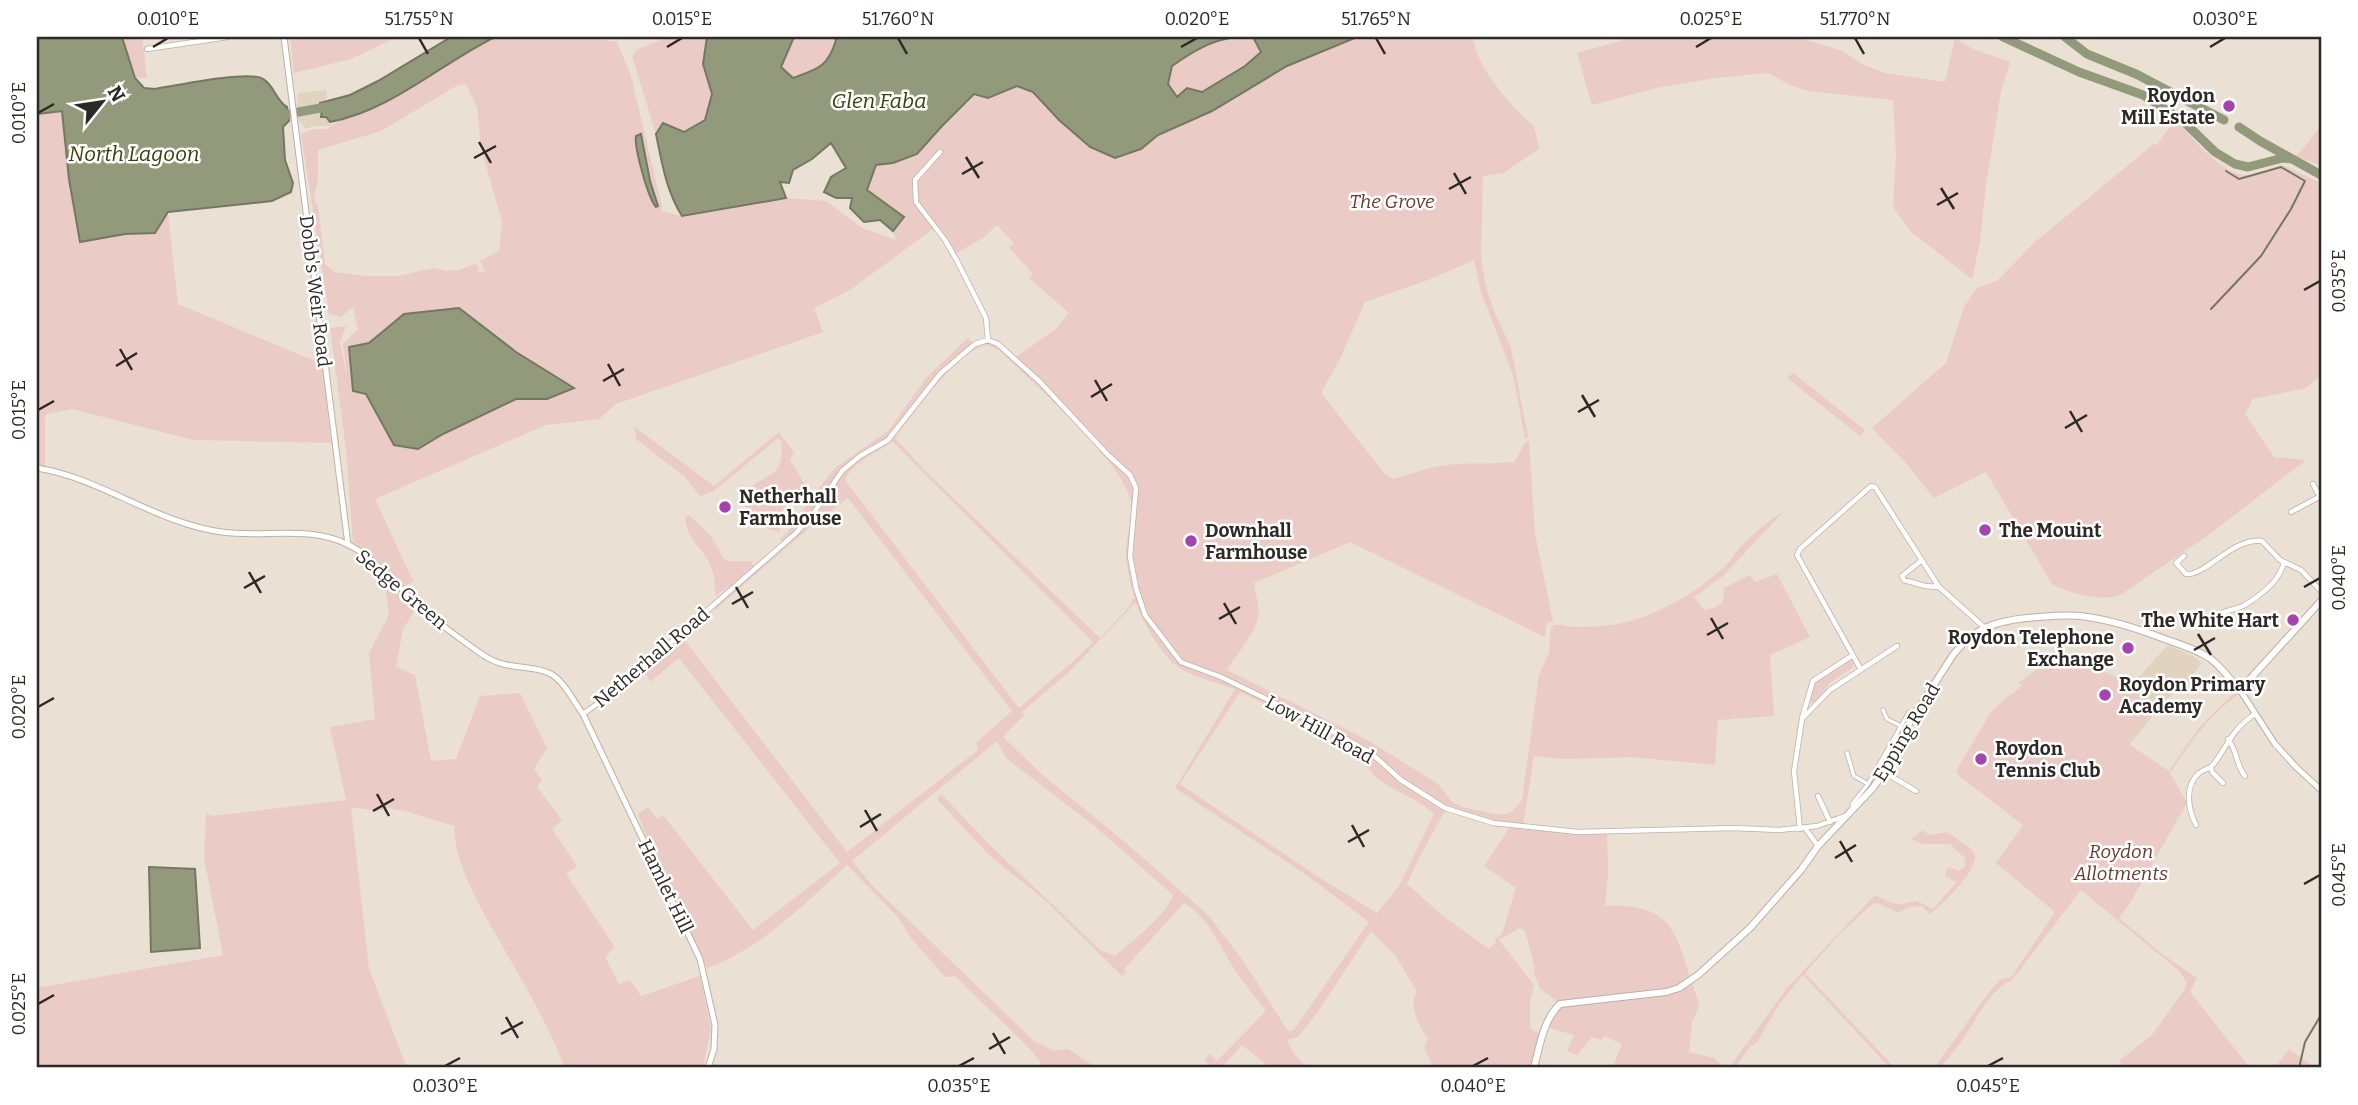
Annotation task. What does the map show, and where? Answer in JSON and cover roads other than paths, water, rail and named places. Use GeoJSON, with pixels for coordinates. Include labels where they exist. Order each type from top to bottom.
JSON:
{"type":"FeatureCollection","features":[{"type":"Feature","properties":{"kind":"main road"},"geometry":{"type":"LineString","coordinates":[[2240,690],[2321,601]]}},
{"type":"Feature","properties":{"kind":"main road","name":"Epping Road"},"geometry":{"type":"LineString","coordinates":[[1534,1068],[1548,1021],[1560,1004],[1666,992],[1687,983],[1768,910],[1818,846],[1853,810],[1884,772],[1916,713],[1961,645],[1985,628],[2004,620],[2057,615],[2079,615],[2108,622],[2142,631],[2200,653],[2218,665],[2240,690]]}},
{"type":"Feature","properties":{"kind":"street"},"geometry":{"type":"LineString","coordinates":[[147,49],[228,37]]}},
{"type":"Feature","properties":{"kind":"street","name":"Dobb's Weir Road"},"geometry":{"type":"LineString","coordinates":[[284,37],[348,545]]}},
{"type":"Feature","properties":{"kind":"street"},"geometry":{"type":"LineString","coordinates":[[940,152],[915,180],[916,202],[956,259],[986,318],[988,340]]}},
{"type":"Feature","properties":{"kind":"street","name":"Netherhall Road"},"geometry":{"type":"LineString","coordinates":[[583,714],[614,692],[795,534],[811,517],[842,471],[860,456],[888,440],[940,374],[975,344],[988,340]]}},
{"type":"Feature","properties":{"kind":"street","name":"Low Hill Road"},"geometry":{"type":"LineString","coordinates":[[988,340],[998,344],[1040,382],[1130,475],[1136,488],[1130,556],[1136,588],[1145,615],[1181,662],[1221,677],[1330,730],[1371,754],[1401,780],[1445,808],[1480,820],[1578,832],[1803,828],[1846,816]]}},
{"type":"Feature","properties":{"kind":"street","name":"Sedge Green"},"geometry":{"type":"LineString","coordinates":[[37,468],[65,474],[178,522],[242,534],[309,533],[348,545],[384,571],[422,609],[486,656],[499,663],[550,674],[559,681],[583,714]]}},
{"type":"Feature","properties":{"kind":"street"},"geometry":{"type":"LineString","coordinates":[[2291,512],[2320,498],[2313,484]]}},
{"type":"Feature","properties":{"kind":"street"},"geometry":{"type":"LineString","coordinates":[[1860,668],[1797,555],[1871,486],[1875,488],[1940,587],[1985,628]]}},
{"type":"Feature","properties":{"kind":"street"},"geometry":{"type":"LineString","coordinates":[[2184,556],[2176,563],[2186,574],[2193,575],[2229,551],[2255,540],[2268,545],[2284,562],[2301,570],[2321,591]]}},
{"type":"Feature","properties":{"kind":"street"},"geometry":{"type":"LineString","coordinates":[[1922,560],[1904,573],[1904,580],[1940,587]]}},
{"type":"Feature","properties":{"kind":"street"},"geometry":{"type":"LineString","coordinates":[[2222,613],[2244,605],[2269,586],[2279,576],[2284,562]]}},
{"type":"Feature","properties":{"kind":"street"},"geometry":{"type":"LineString","coordinates":[[1802,719],[1829,690],[1897,646]]}},
{"type":"Feature","properties":{"kind":"street"},"geometry":{"type":"LineString","coordinates":[[1818,846],[1803,828],[1794,771],[1802,719],[1810,687],[1818,677],[1853,655]]}},
{"type":"Feature","properties":{"kind":"street"},"geometry":{"type":"LineString","coordinates":[[2240,690],[2289,760],[2321,790]]}},
{"type":"Feature","properties":{"kind":"street"},"geometry":{"type":"LineString","coordinates":[[1806,701],[1816,706]]}},
{"type":"Feature","properties":{"kind":"street"},"geometry":{"type":"LineString","coordinates":[[1883,710],[1887,719],[1901,726]]}},
{"type":"Feature","properties":{"kind":"street"},"geometry":{"type":"LineString","coordinates":[[1853,810],[1852,804],[1868,784],[1909,712],[1916,713]]}},
{"type":"Feature","properties":{"kind":"street","name":"Hamlet Hill"},"geometry":{"type":"LineString","coordinates":[[583,714],[700,959],[715,1025],[714,1049],[708,1068]]}},
{"type":"Feature","properties":{"kind":"street"},"geometry":{"type":"LineString","coordinates":[[2196,824],[2188,799],[2192,782],[2200,772],[2211,768],[2228,739],[2255,714]]}},
{"type":"Feature","properties":{"kind":"street"},"geometry":{"type":"LineString","coordinates":[[2228,739],[2235,749],[2240,770],[2245,776]]}},
{"type":"Feature","properties":{"kind":"street"},"geometry":{"type":"LineString","coordinates":[[1847,753],[1854,776],[1868,784]]}},
{"type":"Feature","properties":{"kind":"street"},"geometry":{"type":"LineString","coordinates":[[2211,768],[2223,783]]}},
{"type":"Feature","properties":{"kind":"street"},"geometry":{"type":"LineString","coordinates":[[1884,772],[1916,791]]}},
{"type":"Feature","properties":{"kind":"street"},"geometry":{"type":"LineString","coordinates":[[1818,796],[1829,822]]}},
{"type":"Feature","properties":{"kind":"water","name":"North Lagoon"},"geometry":{"type":"Polygon","coordinates":[[[37,37],[122,37],[135,78],[144,88],[155,89],[228,77],[263,79],[287,107],[289,121],[283,127],[285,160],[293,183],[291,192],[272,201],[168,212],[155,233],[125,234],[80,242],[69,179],[62,111],[37,114],[37,37]]]}},
{"type":"Feature","properties":{"kind":"water"},"geometry":{"type":"Polygon","coordinates":[[[451,37],[495,37],[374,107],[330,122],[326,117],[321,117],[320,103],[350,95],[378,81],[451,37]]]}},
{"type":"Feature","properties":{"kind":"water","name":"Glen Faba"},"geometry":{"type":"Polygon","coordinates":[[[707,37],[794,37],[781,67],[793,78],[825,62],[833,49],[836,40],[834,37],[1236,37],[1202,47],[1172,66],[1168,84],[1177,97],[1187,88],[1202,92],[1245,66],[1261,52],[1253,37],[1357,37],[1287,66],[1212,111],[1158,135],[1141,149],[1115,158],[1090,147],[1033,92],[1017,86],[988,98],[974,94],[917,154],[893,163],[876,165],[867,190],[904,217],[893,231],[880,220],[864,222],[850,208],[852,198],[836,198],[824,192],[831,177],[846,168],[831,143],[793,170],[789,183],[780,182],[786,198],[682,216],[668,186],[656,134],[663,123],[684,132],[705,120],[712,94],[703,64],[707,37]]]}},
{"type":"Feature","properties":{"kind":"water"},"geometry":{"type":"Polygon","coordinates":[[[641,134],[658,206],[656,207],[637,150],[636,136],[641,134]]]}},
{"type":"Feature","properties":{"kind":"water"},"geometry":{"type":"Polygon","coordinates":[[[459,308],[516,352],[574,388],[547,399],[516,399],[418,449],[394,445],[366,394],[353,391],[349,347],[369,343],[404,314],[459,308]]]}},
{"type":"Feature","properties":{"kind":"water"},"geometry":{"type":"Polygon","coordinates":[[[149,867],[195,869],[200,948],[151,952],[149,867]]]}},
{"type":"Feature","properties":{"kind":"waterway"},"geometry":{"type":"LineString","coordinates":[[2003,37],[2079,72],[2143,95],[2181,119],[2215,152],[2235,164],[2248,167],[2283,158],[2292,159]]}},
{"type":"Feature","properties":{"kind":"waterway"},"geometry":{"type":"LineString","coordinates":[[2065,37],[2087,54],[2136,74],[2224,120]]}},
{"type":"Feature","properties":{"kind":"waterway"},"geometry":{"type":"LineString","coordinates":[[288,114],[331,106]]}},
{"type":"Feature","properties":{"kind":"waterway"},"geometry":{"type":"LineString","coordinates":[[2239,127],[2321,175]]}},
{"type":"Feature","properties":{"kind":"waterway"},"geometry":{"type":"LineString","coordinates":[[2211,309],[2261,256],[2305,181],[2281,167],[2239,179],[2226,171]]}},
{"type":"Feature","properties":{"kind":"waterway"},"geometry":{"type":"LineString","coordinates":[[2299,1068],[2305,1042],[2321,1015]]}},
{"type":"Feature","properties":{"kind":"place","name":"Roydon Mill Estate"},"geometry":{"type":"Point","coordinates":[2229,106]}},
{"type":"Feature","properties":{"kind":"place","name":"Netherhall Farmhouse"},"geometry":{"type":"Point","coordinates":[725,507]}},
{"type":"Feature","properties":{"kind":"place","name":"The Mouint"},"geometry":{"type":"Point","coordinates":[1985,530]}},
{"type":"Feature","properties":{"kind":"place","name":"Downhall Farmhouse"},"geometry":{"type":"Point","coordinates":[1191,541]}},
{"type":"Feature","properties":{"kind":"place","name":"The White Hart"},"geometry":{"type":"Point","coordinates":[2293,620]}},
{"type":"Feature","properties":{"kind":"place","name":"Roydon Telephone Exchange"},"geometry":{"type":"Point","coordinates":[2128,648]}},
{"type":"Feature","properties":{"kind":"place","name":"Roydon Primary Academy"},"geometry":{"type":"Point","coordinates":[2105,695]}},
{"type":"Feature","properties":{"kind":"place","name":"Roydon Tennis Club"},"geometry":{"type":"Point","coordinates":[1981,759]}},
{"type":"Feature","properties":{"kind":"park label","name":"The Grove"},"geometry":{"type":"Point","coordinates":[1392,201]}},
{"type":"Feature","properties":{"kind":"park label","name":"Roydon Allotments"},"geometry":{"type":"Point","coordinates":[2121,862]}}]}
